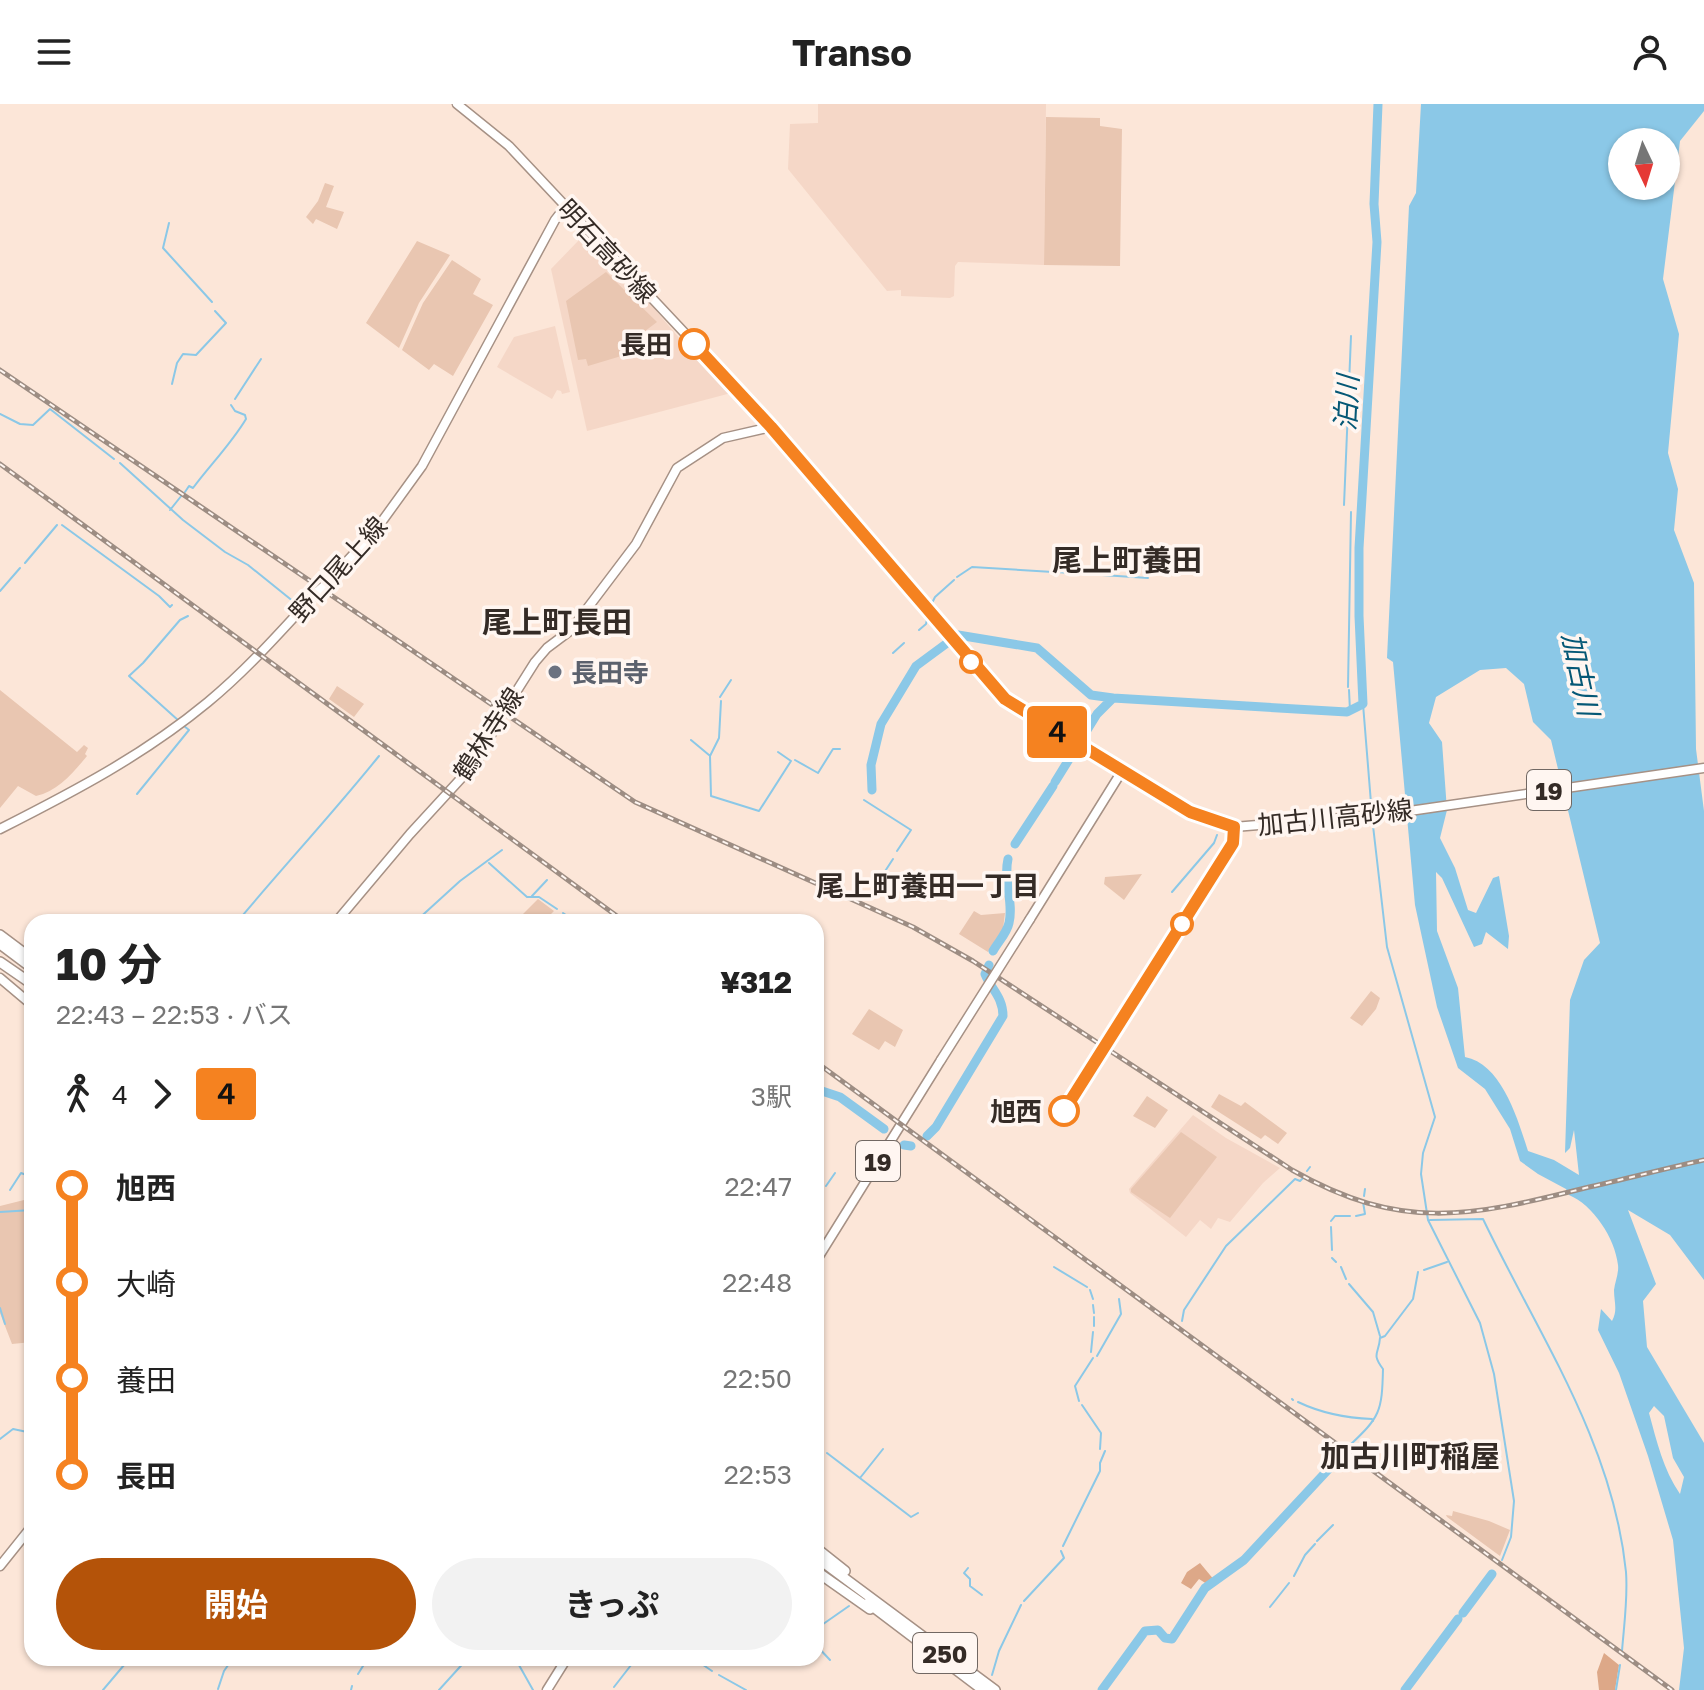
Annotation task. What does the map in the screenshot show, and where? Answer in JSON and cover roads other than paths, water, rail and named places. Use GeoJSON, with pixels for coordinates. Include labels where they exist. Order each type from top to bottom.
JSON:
{"type":"FeatureCollection","features":[{"type":"Feature","properties":{"kind":"highway"},"geometry":{"type":"LineString","coordinates":[[0,935],[24,953]]}},
{"type":"Feature","properties":{"kind":"highway"},"geometry":{"type":"LineString","coordinates":[[0,944],[24,962]]}},
{"type":"Feature","properties":{"kind":"highway"},"geometry":{"type":"LineString","coordinates":[[0,951],[24,975]]}},
{"type":"Feature","properties":{"kind":"highway"},"geometry":{"type":"LineString","coordinates":[[0,962],[24,977]]}},
{"type":"Feature","properties":{"kind":"highway","name":"250"},"geometry":{"type":"LineString","coordinates":[[824,1554],[871,1592],[893,1618]]}},
{"type":"Feature","properties":{"kind":"highway","name":"250"},"geometry":{"type":"LineString","coordinates":[[824,1563],[983,1690]]}},
{"type":"Feature","properties":{"kind":"highway","name":"250"},"geometry":{"type":"LineString","coordinates":[[824,1571],[995,1690]]}},
{"type":"Feature","properties":{"kind":"highway","name":"250"},"geometry":{"type":"LineString","coordinates":[[824,1577],[857,1601],[893,1618]]}},
{"type":"Feature","properties":{"kind":"main road","name":"明石高砂線"},"geometry":{"type":"LineString","coordinates":[[457,104],[509,146],[771,427],[1005,699],[1122,771]]}},
{"type":"Feature","properties":{"kind":"main road","name":"野口尾上線"},"geometry":{"type":"LineString","coordinates":[[0,829],[114,769],[185,720],[241,673],[375,531],[412,482],[555,220],[565,207]]}},
{"type":"Feature","properties":{"kind":"main road","name":"鶴林寺線"},"geometry":{"type":"LineString","coordinates":[[343,914],[477,761],[535,662],[547,648],[571,630],[636,544],[677,468],[723,438],[771,427]]}},
{"type":"Feature","properties":{"kind":"main road","name":"加古川高砂線"},"geometry":{"type":"LineString","coordinates":[[1122,771],[1190,812],[1234,827],[1373,811],[1395,813],[1704,768]]}},
{"type":"Feature","properties":{"kind":"main road","name":"19"},"geometry":{"type":"LineString","coordinates":[[824,1248],[1122,771]]}},
{"type":"Feature","properties":{"kind":"main road"},"geometry":{"type":"LineString","coordinates":[[0,978],[24,998]]}},
{"type":"Feature","properties":{"kind":"main road"},"geometry":{"type":"LineString","coordinates":[[0,1566],[24,1536]]}},
{"type":"Feature","properties":{"kind":"main road"},"geometry":{"type":"LineString","coordinates":[[547,1690],[562,1666]]}},
{"type":"Feature","properties":{"kind":"water","name":"加古川"},"geometry":{"type":"Polygon","coordinates":[[[1421,104],[1704,104],[1704,111],[1680,141],[1680,128],[1608,128],[1608,200],[1673,200],[1663,279],[1679,334],[1668,453],[1678,489],[1674,530],[1694,583],[1696,749],[1704,811],[1704,1280],[1670,1235],[1628,1210],[1656,1284],[1643,1301],[1647,1347],[1704,1443],[1704,1690],[1679,1690],[1684,1648],[1673,1540],[1619,1373],[1598,1330],[1601,1309],[1612,1321],[1615,1313],[1614,1290],[1618,1268],[1612,1244],[1586,1206],[1569,1195],[1566,1189],[1520,1161],[1510,1129],[1485,1089],[1458,1068],[1437,1007],[1415,905],[1393,662],[1387,658],[1409,206],[1416,193],[1421,104]],[[1506,668],[1480,670],[1436,697],[1429,723],[1442,742],[1447,810],[1440,838],[1455,868],[1468,910],[1476,913],[1493,878],[1499,876],[1509,936],[1508,949],[1486,932],[1482,944],[1474,947],[1442,878],[1436,872],[1437,931],[1458,988],[1465,1057],[1489,1070],[1499,1082],[1513,1109],[1528,1151],[1554,1160],[1579,1175],[1574,1130],[1570,1148],[1565,1153],[1570,1000],[1584,960],[1600,943],[1551,740],[1533,722],[1524,684],[1506,668]],[[1654,1406],[1649,1413],[1658,1445],[1680,1494],[1684,1477],[1673,1458],[1664,1416],[1654,1406]]]}},
{"type":"Feature","properties":{"kind":"waterway","name":"泊川"},"geometry":{"type":"LineString","coordinates":[[1055,782],[1097,714],[1113,698],[1347,712],[1363,704],[1359,548],[1377,242],[1374,204],[1378,104]]}},
{"type":"Feature","properties":{"kind":"waterway"},"geometry":{"type":"LineString","coordinates":[[169,223],[163,248],[212,302]]}},
{"type":"Feature","properties":{"kind":"waterway"},"geometry":{"type":"LineString","coordinates":[[172,384],[177,363],[183,354],[196,355],[226,323],[215,311]]}},
{"type":"Feature","properties":{"kind":"waterway"},"geometry":{"type":"LineString","coordinates":[[1344,505],[1351,336]]}},
{"type":"Feature","properties":{"kind":"waterway"},"geometry":{"type":"LineString","coordinates":[[235,399],[261,359]]}},
{"type":"Feature","properties":{"kind":"waterway"},"geometry":{"type":"LineString","coordinates":[[185,492],[189,486],[193,488],[246,419],[231,405]]}},
{"type":"Feature","properties":{"kind":"waterway"},"geometry":{"type":"LineString","coordinates":[[0,414],[20,424],[33,425],[50,409],[114,459]]}},
{"type":"Feature","properties":{"kind":"waterway"},"geometry":{"type":"LineString","coordinates":[[120,463],[183,520],[225,552],[248,565],[294,602]]}},
{"type":"Feature","properties":{"kind":"waterway"},"geometry":{"type":"LineString","coordinates":[[170,510],[182,495]]}},
{"type":"Feature","properties":{"kind":"waterway"},"geometry":{"type":"LineString","coordinates":[[1348,687],[1351,512]]}},
{"type":"Feature","properties":{"kind":"waterway"},"geometry":{"type":"LineString","coordinates":[[25,563],[57,525]]}},
{"type":"Feature","properties":{"kind":"waterway"},"geometry":{"type":"LineString","coordinates":[[62,525],[170,607],[172,605]]}},
{"type":"Feature","properties":{"kind":"waterway"},"geometry":{"type":"LineString","coordinates":[[957,577],[972,567],[1053,572]]}},
{"type":"Feature","properties":{"kind":"waterway"},"geometry":{"type":"LineString","coordinates":[[0,591],[20,568]]}},
{"type":"Feature","properties":{"kind":"waterway"},"geometry":{"type":"LineString","coordinates":[[1056,572],[1148,578]]}},
{"type":"Feature","properties":{"kind":"waterway"},"geometry":{"type":"LineString","coordinates":[[930,607],[935,597],[954,580]]}},
{"type":"Feature","properties":{"kind":"waterway"},"geometry":{"type":"LineString","coordinates":[[919,630],[926,624],[928,615]]}},
{"type":"Feature","properties":{"kind":"waterway"},"geometry":{"type":"LineString","coordinates":[[179,721],[129,676],[180,620],[188,616]]}},
{"type":"Feature","properties":{"kind":"waterway"},"geometry":{"type":"LineString","coordinates":[[872,790],[871,765],[881,724],[916,666],[958,635],[1037,648],[1091,695],[1113,698]]}},
{"type":"Feature","properties":{"kind":"waterway"},"geometry":{"type":"LineString","coordinates":[[893,653],[904,643]]}},
{"type":"Feature","properties":{"kind":"waterway"},"geometry":{"type":"LineString","coordinates":[[720,697],[731,680]]}},
{"type":"Feature","properties":{"kind":"waterway"},"geometry":{"type":"LineString","coordinates":[[1349,690],[1350,711]]}},
{"type":"Feature","properties":{"kind":"waterway"},"geometry":{"type":"LineString","coordinates":[[721,701],[719,738],[710,756],[711,796],[759,811],[791,761],[778,752]]}},
{"type":"Feature","properties":{"kind":"waterway"},"geometry":{"type":"LineString","coordinates":[[1363,704],[1371,803]]}},
{"type":"Feature","properties":{"kind":"waterway"},"geometry":{"type":"LineString","coordinates":[[137,794],[189,730],[184,726]]}},
{"type":"Feature","properties":{"kind":"waterway"},"geometry":{"type":"LineString","coordinates":[[691,740],[709,755]]}},
{"type":"Feature","properties":{"kind":"waterway"},"geometry":{"type":"LineString","coordinates":[[795,760],[818,773],[833,749],[840,749]]}},
{"type":"Feature","properties":{"kind":"waterway"},"geometry":{"type":"LineString","coordinates":[[244,914],[379,756]]}},
{"type":"Feature","properties":{"kind":"waterway"},"geometry":{"type":"LineString","coordinates":[[1015,844],[1053,786]]}},
{"type":"Feature","properties":{"kind":"waterway"},"geometry":{"type":"LineString","coordinates":[[864,800],[911,830],[897,851]]}},
{"type":"Feature","properties":{"kind":"waterway"},"geometry":{"type":"LineString","coordinates":[[1372,817],[1387,947],[1435,1117],[1423,1153],[1421,1174],[1428,1220],[1480,1323],[1494,1374],[1514,1501],[1511,1537],[1502,1560]]}},
{"type":"Feature","properties":{"kind":"waterway"},"geometry":{"type":"LineString","coordinates":[[1172,892],[1214,843],[1217,835]]}},
{"type":"Feature","properties":{"kind":"waterway"},"geometry":{"type":"LineString","coordinates":[[424,914],[460,881],[502,850]]}},
{"type":"Feature","properties":{"kind":"waterway"},"geometry":{"type":"LineString","coordinates":[[878,882],[893,859]]}},
{"type":"Feature","properties":{"kind":"waterway"},"geometry":{"type":"LineString","coordinates":[[993,951],[1009,923],[1008,859]]}},
{"type":"Feature","properties":{"kind":"waterway"},"geometry":{"type":"LineString","coordinates":[[489,863],[527,897],[539,897],[557,909]]}},
{"type":"Feature","properties":{"kind":"waterway"},"geometry":{"type":"LineString","coordinates":[[532,896],[547,880]]}},
{"type":"Feature","properties":{"kind":"waterway"},"geometry":{"type":"LineString","coordinates":[[927,1136],[936,1127],[1003,1016],[999,998],[985,974],[989,965]]}},
{"type":"Feature","properties":{"kind":"waterway"},"geometry":{"type":"LineString","coordinates":[[824,1092],[840,1097],[884,1129]]}},
{"type":"Feature","properties":{"kind":"waterway"},"geometry":{"type":"LineString","coordinates":[[904,1145],[911,1146]]}},
{"type":"Feature","properties":{"kind":"waterway"},"geometry":{"type":"LineString","coordinates":[[1307,1171],[1310,1167]]}},
{"type":"Feature","properties":{"kind":"waterway"},"geometry":{"type":"LineString","coordinates":[[10,1190],[21,1173],[24,1174]]}},
{"type":"Feature","properties":{"kind":"waterway"},"geometry":{"type":"LineString","coordinates":[[826,1186],[835,1173]]}},
{"type":"Feature","properties":{"kind":"waterway"},"geometry":{"type":"LineString","coordinates":[[1182,1321],[1184,1310],[1226,1246],[1295,1179],[1300,1181],[1304,1177]]}},
{"type":"Feature","properties":{"kind":"waterway"},"geometry":{"type":"LineString","coordinates":[[1364,1196],[1365,1189]]}},
{"type":"Feature","properties":{"kind":"waterway"},"geometry":{"type":"LineString","coordinates":[[1356,1216],[1365,1214],[1363,1202]]}},
{"type":"Feature","properties":{"kind":"waterway"},"geometry":{"type":"LineString","coordinates":[[0,1212],[24,1210]]}},
{"type":"Feature","properties":{"kind":"waterway"},"geometry":{"type":"LineString","coordinates":[[1331,1221],[1335,1216],[1350,1216]]}},
{"type":"Feature","properties":{"kind":"waterway"},"geometry":{"type":"LineString","coordinates":[[1430,1220],[1483,1219],[1590,1434],[1606,1478],[1626,1572],[1622,1651]]}},
{"type":"Feature","properties":{"kind":"waterway"},"geometry":{"type":"LineString","coordinates":[[1331,1227],[1332,1250]]}},
{"type":"Feature","properties":{"kind":"waterway"},"geometry":{"type":"LineString","coordinates":[[1332,1258],[1336,1262]]}},
{"type":"Feature","properties":{"kind":"waterway"},"geometry":{"type":"LineString","coordinates":[[1424,1270],[1447,1262]]}},
{"type":"Feature","properties":{"kind":"waterway"},"geometry":{"type":"LineString","coordinates":[[1054,1267],[1087,1287]]}},
{"type":"Feature","properties":{"kind":"waterway"},"geometry":{"type":"LineString","coordinates":[[1341,1267],[1346,1279]]}},
{"type":"Feature","properties":{"kind":"waterway"},"geometry":{"type":"LineString","coordinates":[[1349,1446],[1377,1413],[1383,1383],[1383,1369],[1377,1356],[1380,1338],[1385,1336],[1413,1299],[1418,1272]]}},
{"type":"Feature","properties":{"kind":"waterway"},"geometry":{"type":"LineString","coordinates":[[1349,1284],[1373,1312],[1380,1336]]}},
{"type":"Feature","properties":{"kind":"waterway"},"geometry":{"type":"LineString","coordinates":[[1090,1290],[1093,1299]]}},
{"type":"Feature","properties":{"kind":"waterway"},"geometry":{"type":"LineString","coordinates":[[1097,1356],[1121,1314],[1119,1299]]}},
{"type":"Feature","properties":{"kind":"waterway"},"geometry":{"type":"LineString","coordinates":[[1093,1305],[1094,1313]]}},
{"type":"Feature","properties":{"kind":"waterway"},"geometry":{"type":"LineString","coordinates":[[0,1308],[5,1324]]}},
{"type":"Feature","properties":{"kind":"waterway"},"geometry":{"type":"LineString","coordinates":[[1094,1317],[1094,1326]]}},
{"type":"Feature","properties":{"kind":"waterway"},"geometry":{"type":"LineString","coordinates":[[1091,1352],[1093,1332]]}},
{"type":"Feature","properties":{"kind":"waterway"},"geometry":{"type":"LineString","coordinates":[[1079,1401],[1075,1386],[1093,1358]]}},
{"type":"Feature","properties":{"kind":"waterway"},"geometry":{"type":"LineString","coordinates":[[1298,1402],[1325,1412],[1373,1421]]}},
{"type":"Feature","properties":{"kind":"waterway"},"geometry":{"type":"LineString","coordinates":[[1082,1405],[1101,1433],[1100,1449]]}},
{"type":"Feature","properties":{"kind":"waterway"},"geometry":{"type":"LineString","coordinates":[[0,1439],[13,1429],[24,1431]]}},
{"type":"Feature","properties":{"kind":"waterway"},"geometry":{"type":"LineString","coordinates":[[860,1478],[883,1449]]}},
{"type":"Feature","properties":{"kind":"waterway"},"geometry":{"type":"LineString","coordinates":[[1063,1546],[1100,1471],[1105,1451]]}},
{"type":"Feature","properties":{"kind":"waterway"},"geometry":{"type":"LineString","coordinates":[[827,1453],[911,1517],[918,1513]]}},
{"type":"Feature","properties":{"kind":"waterway"},"geometry":{"type":"LineString","coordinates":[[1102,1690],[1145,1631],[1158,1630],[1165,1638],[1172,1639],[1205,1588],[1244,1560],[1338,1459]]}},
{"type":"Feature","properties":{"kind":"waterway"},"geometry":{"type":"LineString","coordinates":[[1317,1541],[1333,1525]]}},
{"type":"Feature","properties":{"kind":"waterway"},"geometry":{"type":"LineString","coordinates":[[1294,1576],[1315,1544]]}},
{"type":"Feature","properties":{"kind":"waterway"},"geometry":{"type":"LineString","coordinates":[[1024,1601],[1064,1558],[1061,1551]]}},
{"type":"Feature","properties":{"kind":"waterway"},"geometry":{"type":"LineString","coordinates":[[968,1568],[964,1573],[970,1579],[970,1586],[982,1595]]}},
{"type":"Feature","properties":{"kind":"waterway"},"geometry":{"type":"LineString","coordinates":[[1463,1613],[1492,1574]]}},
{"type":"Feature","properties":{"kind":"waterway"},"geometry":{"type":"LineString","coordinates":[[1270,1607],[1289,1583]]}},
{"type":"Feature","properties":{"kind":"waterway"},"geometry":{"type":"LineString","coordinates":[[992,1675],[999,1651],[1021,1605]]}},
{"type":"Feature","properties":{"kind":"waterway"},"geometry":{"type":"LineString","coordinates":[[824,1623],[849,1606]]}},
{"type":"Feature","properties":{"kind":"waterway"},"geometry":{"type":"LineString","coordinates":[[1405,1690],[1458,1619]]}},
{"type":"Feature","properties":{"kind":"waterway"},"geometry":{"type":"LineString","coordinates":[[824,1654],[830,1660]]}},
{"type":"Feature","properties":{"kind":"waterway"},"geometry":{"type":"LineString","coordinates":[[1616,1690],[1620,1665]]}},
{"type":"Feature","properties":{"kind":"waterway"},"geometry":{"type":"LineString","coordinates":[[103,1690],[123,1666]]}},
{"type":"Feature","properties":{"kind":"waterway"},"geometry":{"type":"LineString","coordinates":[[218,1689],[227,1666]]}},
{"type":"Feature","properties":{"kind":"waterway"},"geometry":{"type":"LineString","coordinates":[[358,1674],[363,1666]]}},
{"type":"Feature","properties":{"kind":"waterway"},"geometry":{"type":"LineString","coordinates":[[439,1690],[461,1666]]}},
{"type":"Feature","properties":{"kind":"waterway"},"geometry":{"type":"LineString","coordinates":[[520,1666],[533,1690]]}},
{"type":"Feature","properties":{"kind":"waterway"},"geometry":{"type":"LineString","coordinates":[[614,1687],[630,1666]]}},
{"type":"Feature","properties":{"kind":"waterway"},"geometry":{"type":"LineString","coordinates":[[705,1666],[712,1671]]}},
{"type":"Feature","properties":{"kind":"waterway"},"geometry":{"type":"LineString","coordinates":[[719,1675],[746,1690]]}},
{"type":"Feature","properties":{"kind":"waterway"},"geometry":{"type":"LineString","coordinates":[[351,1690],[352,1686]]}},
{"type":"Feature","properties":{"kind":"railway"},"geometry":{"type":"LineString","coordinates":[[0,370],[635,802],[913,927],[973,961],[1292,1170],[1331,1190],[1402,1211],[1470,1211],[1544,1198],[1704,1160]]}},
{"type":"Feature","properties":{"kind":"railway"},"geometry":{"type":"LineString","coordinates":[[0,464],[614,914]]}},
{"type":"Feature","properties":{"kind":"railway"},"geometry":{"type":"LineString","coordinates":[[824,1068],[1672,1690]]}},
{"type":"Feature","properties":{"kind":"place","name":"長田"},"geometry":{"type":"Point","coordinates":[694,344]}},
{"type":"Feature","properties":{"kind":"place","name":"長田寺"},"geometry":{"type":"Point","coordinates":[555,672]}},
{"type":"Feature","properties":{"kind":"place","name":"旭西"},"geometry":{"type":"Point","coordinates":[1064,1111]}},
{"type":"Feature","properties":{"kind":"district","name":"尾上町養田"},"geometry":{"type":"Point","coordinates":[1127,560]}},
{"type":"Feature","properties":{"kind":"district","name":"尾上町長田"},"geometry":{"type":"Point","coordinates":[557,622]}},
{"type":"Feature","properties":{"kind":"district","name":"尾上町養田一丁目"},"geometry":{"type":"Point","coordinates":[928,885]}},
{"type":"Feature","properties":{"kind":"district","name":"加古川町稲屋"},"geometry":{"type":"Point","coordinates":[1410,1456]}}]}
